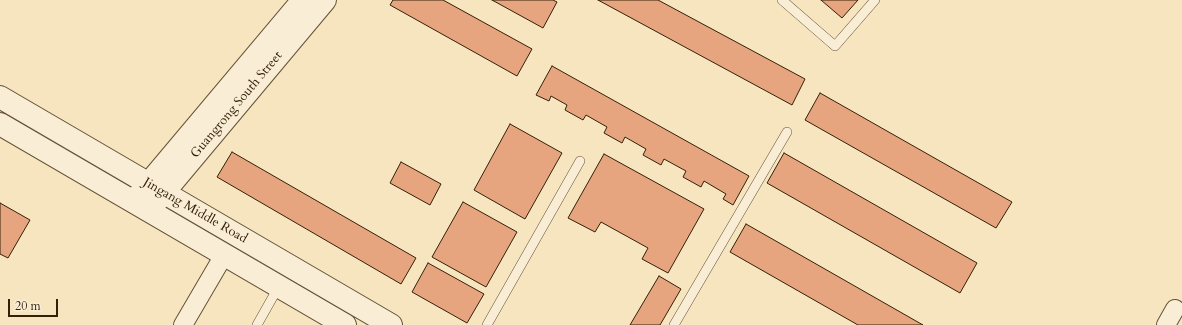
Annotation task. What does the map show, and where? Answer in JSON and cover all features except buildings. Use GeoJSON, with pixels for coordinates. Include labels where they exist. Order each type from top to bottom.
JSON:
{"type":"FeatureCollection","features":[{"type":"Feature","properties":{"kind":"street","name":"Guangrong South Street"},"geometry":{"type":"LineString","coordinates":[[141,206],[303,0]]}},
{"type":"Feature","properties":{"kind":"street","name":"Guangrong South Street"},"geometry":{"type":"LineString","coordinates":[[156,188],[325,0]]}},
{"type":"Feature","properties":{"kind":"street","name":"Jingang Middle Road"},"geometry":{"type":"LineString","coordinates":[[0,97],[391,325]]}},
{"type":"Feature","properties":{"kind":"street","name":"Jingang Middle Road"},"geometry":{"type":"LineString","coordinates":[[0,124],[345,325]]}},
{"type":"Feature","properties":{"kind":"street"},"geometry":{"type":"LineString","coordinates":[[183,325],[224,255]]}},
{"type":"Feature","properties":{"kind":"street"},"geometry":{"type":"LineString","coordinates":[[1166,325],[1175,309]]}},
{"type":"Feature","properties":{"kind":"lane"},"geometry":{"type":"LineString","coordinates":[[782,0],[835,46],[875,0]]}},
{"type":"Feature","properties":{"kind":"lane"},"geometry":{"type":"LineString","coordinates":[[674,325],[788,132]]}},
{"type":"Feature","properties":{"kind":"lane"},"geometry":{"type":"LineString","coordinates":[[487,325],[580,161]]}},
{"type":"Feature","properties":{"kind":"lane"},"geometry":{"type":"LineString","coordinates":[[257,325],[279,286]]}}]}
